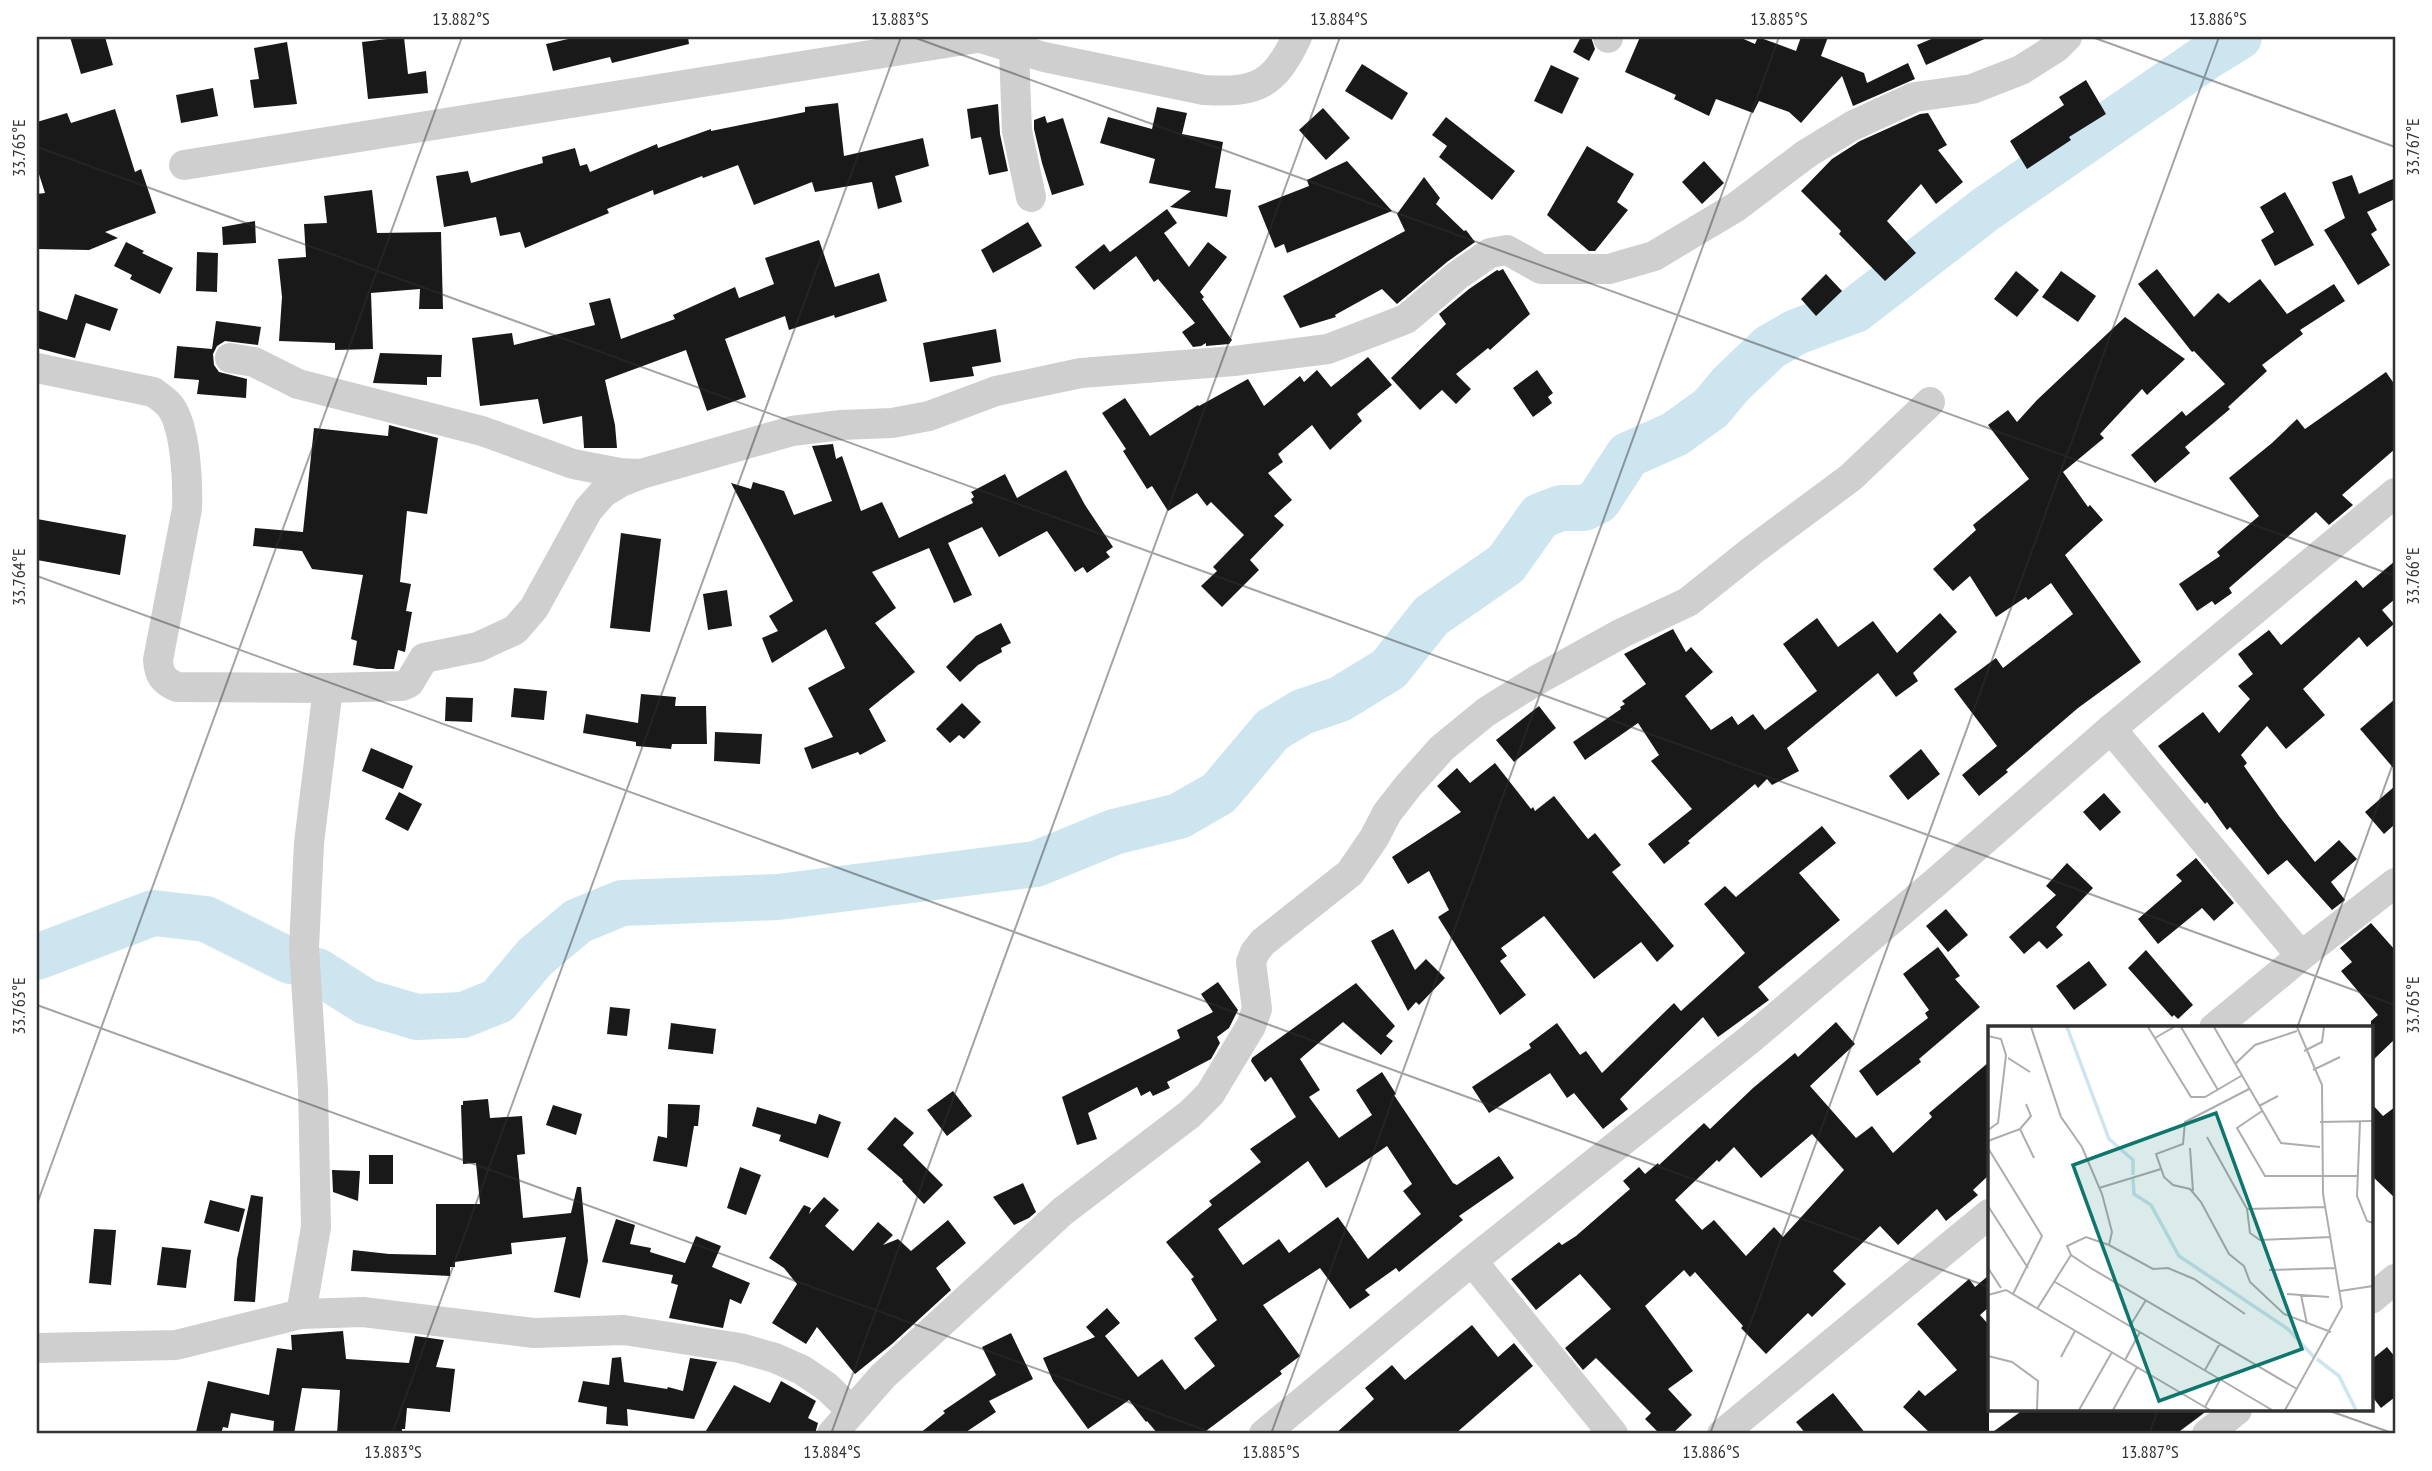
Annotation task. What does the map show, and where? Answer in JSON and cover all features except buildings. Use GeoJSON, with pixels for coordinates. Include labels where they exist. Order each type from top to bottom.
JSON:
{"type":"FeatureCollection","features":[{"type":"Feature","properties":{"kind":"street"},"geometry":{"type":"LineString","coordinates":[[184,165],[977,37],[1014,49],[1204,90],[1252,89],[1271,76],[1287,57],[1297,37]]}},
{"type":"Feature","properties":{"kind":"street"},"geometry":{"type":"LineString","coordinates":[[37,368],[153,393],[164,399],[172,408],[180,433],[188,490],[187,509],[158,660],[159,672],[165,682],[177,687],[402,686],[409,683],[424,658],[478,647],[515,630],[534,608],[588,510],[603,493],[641,474],[792,431],[904,421],[996,391],[1081,373],[1234,361],[1328,349],[1406,319],[1458,275],[1490,253],[1507,250],[1541,269],[1609,269],[1654,256],[1726,213],[1806,154],[1852,126],[1915,97],[1972,89],[2021,70],[2057,47],[2067,37]]}},
{"type":"Feature","properties":{"kind":"street"},"geometry":{"type":"LineString","coordinates":[[1014,49],[1017,131],[1031,197]]}},
{"type":"Feature","properties":{"kind":"street"},"geometry":{"type":"LineString","coordinates":[[230,358],[254,362],[299,384],[482,430],[573,464],[641,474]]}},
{"type":"Feature","properties":{"kind":"street"},"geometry":{"type":"LineString","coordinates":[[832,1434],[883,1376],[1063,1211],[1190,1114],[1210,1094],[1251,1026],[1257,1009],[1251,962],[1255,952],[1263,942],[1350,873],[1387,813],[1442,748],[1486,712],[1537,680],[1622,633],[1688,602],[1850,478],[1930,402]]}},
{"type":"Feature","properties":{"kind":"street"},"geometry":{"type":"LineString","coordinates":[[1264,1434],[1472,1261],[1749,1040],[2111,729],[2395,493]]}},
{"type":"Feature","properties":{"kind":"street"},"geometry":{"type":"LineString","coordinates":[[302,1314],[316,1227],[313,1089],[304,948],[309,843],[328,688]]}},
{"type":"Feature","properties":{"kind":"street"},"geometry":{"type":"LineString","coordinates":[[2111,729],[2301,956]]}},
{"type":"Feature","properties":{"kind":"street"},"geometry":{"type":"LineString","coordinates":[[2216,1026],[2395,883]]}},
{"type":"Feature","properties":{"kind":"street"},"geometry":{"type":"LineString","coordinates":[[1743,1428],[1988,1215]]}},
{"type":"Feature","properties":{"kind":"street"},"geometry":{"type":"LineString","coordinates":[[1472,1261],[1613,1434]]}},
{"type":"Feature","properties":{"kind":"street"},"geometry":{"type":"LineString","coordinates":[[2372,1298],[2395,1279]]}},
{"type":"Feature","properties":{"kind":"street"},"geometry":{"type":"LineString","coordinates":[[37,1348],[176,1345],[302,1314],[363,1312],[534,1333],[624,1330],[740,1348],[775,1358],[802,1370],[827,1387],[852,1411]]}},
{"type":"Feature","properties":{"kind":"street"},"geometry":{"type":"LineString","coordinates":[[2207,1434],[2234,1412]]}},
{"type":"Feature","properties":{"kind":"waterway"},"geometry":{"type":"LineString","coordinates":[[317,971],[366,1002],[417,1017],[463,1015],[498,1001],[535,957],[578,921],[622,903],[778,897],[1036,864],[1114,832],[1179,816],[1219,793],[1272,730],[1302,712],[1340,699],[1389,669],[1431,616],[1506,564],[1540,516],[1561,508],[1584,508],[1598,501],[1628,455],[1675,434],[1711,408],[1731,384],[1770,347],[1796,332],[1855,310],[1986,209],[2239,37]]}},
{"type":"Feature","properties":{"kind":"waterway"},"geometry":{"type":"LineString","coordinates":[[37,957],[153,913],[206,919],[290,961]]}}]}
